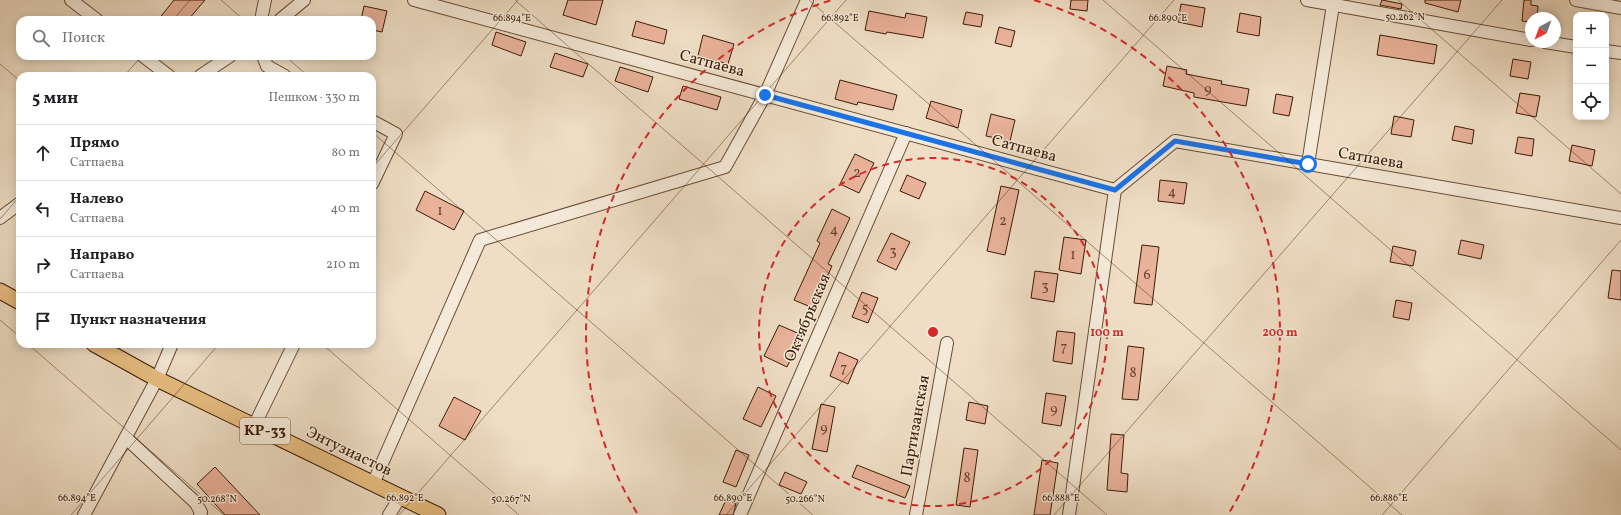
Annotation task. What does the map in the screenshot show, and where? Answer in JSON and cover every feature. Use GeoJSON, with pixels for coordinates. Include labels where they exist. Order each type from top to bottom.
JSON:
{"type":"FeatureCollection","features":[{"type":"Feature","properties":{"kind":"main road"},"geometry":{"type":"LineString","coordinates":[[0,291],[16,300]]}},
{"type":"Feature","properties":{"kind":"main road","name":"Энтузиастов"},"geometry":{"type":"LineString","coordinates":[[101,348],[157,379],[438,515]]}},
{"type":"Feature","properties":{"kind":"street"},"geometry":{"type":"LineString","coordinates":[[71,0],[92,16]]}},
{"type":"Feature","properties":{"kind":"street"},"geometry":{"type":"LineString","coordinates":[[262,16],[265,0]]}},
{"type":"Feature","properties":{"kind":"street"},"geometry":{"type":"LineString","coordinates":[[285,16],[304,0]]}},
{"type":"Feature","properties":{"kind":"street","name":"Сатпаева"},"geometry":{"type":"LineString","coordinates":[[414,0],[1115,190],[1175,141],[1621,218]]}},
{"type":"Feature","properties":{"kind":"street"},"geometry":{"type":"LineString","coordinates":[[374,484],[480,240],[725,166],[765,95],[806,0]]}},
{"type":"Feature","properties":{"kind":"street"},"geometry":{"type":"LineString","coordinates":[[1307,0],[1525,39]]}},
{"type":"Feature","properties":{"kind":"street"},"geometry":{"type":"LineString","coordinates":[[1576,0],[1621,8]]}},
{"type":"Feature","properties":{"kind":"street"},"geometry":{"type":"LineString","coordinates":[[1308,164],[1333,5]]}},
{"type":"Feature","properties":{"kind":"street"},"geometry":{"type":"LineString","coordinates":[[1561,45],[1573,47]]}},
{"type":"Feature","properties":{"kind":"street"},"geometry":{"type":"LineString","coordinates":[[1609,51],[1621,53]]}},
{"type":"Feature","properties":{"kind":"street"},"geometry":{"type":"LineString","coordinates":[[148,60],[164,72]]}},
{"type":"Feature","properties":{"kind":"street"},"geometry":{"type":"LineString","coordinates":[[206,72],[224,60]]}},
{"type":"Feature","properties":{"kind":"street"},"geometry":{"type":"LineString","coordinates":[[265,60],[267,66],[278,72]]}},
{"type":"Feature","properties":{"kind":"street"},"geometry":{"type":"LineString","coordinates":[[376,123],[396,134],[376,176]]}},
{"type":"Feature","properties":{"kind":"street","name":"Октябрьская"},"geometry":{"type":"LineString","coordinates":[[740,515],[906,133]]}},
{"type":"Feature","properties":{"kind":"street"},"geometry":{"type":"LineString","coordinates":[[1068,515],[1115,190]]}},
{"type":"Feature","properties":{"kind":"street"},"geometry":{"type":"LineString","coordinates":[[0,218],[16,206]]}},
{"type":"Feature","properties":{"kind":"street","name":"Партизанская"},"geometry":{"type":"LineString","coordinates":[[916,515],[947,343]]}},
{"type":"Feature","properties":{"kind":"street"},"geometry":{"type":"LineString","coordinates":[[84,515],[93,501],[157,379],[170,348]]}},
{"type":"Feature","properties":{"kind":"street"},"geometry":{"type":"LineString","coordinates":[[254,426],[292,348]]}},
{"type":"Feature","properties":{"kind":"street"},"geometry":{"type":"LineString","coordinates":[[126,438],[195,502],[201,512],[200,515]]}},
{"type":"Feature","properties":{"kind":"street"},"geometry":{"type":"LineString","coordinates":[[388,515],[400,497]]}},
{"type":"Feature","properties":{"kind":"building"},"geometry":{"type":"Polygon","coordinates":[[[174,0],[205,0],[191,16],[161,16],[174,0]]]}},
{"type":"Feature","properties":{"kind":"building"},"geometry":{"type":"Polygon","coordinates":[[[568,0],[603,0],[596,25],[563,15],[568,0]]]}},
{"type":"Feature","properties":{"kind":"building"},"geometry":{"type":"Polygon","coordinates":[[[1071,0],[1088,0],[1087,11],[1070,9],[1071,0]]]}},
{"type":"Feature","properties":{"kind":"building"},"geometry":{"type":"Polygon","coordinates":[[[1382,0],[1402,4],[1401,9],[1380,5],[1382,0]]]}},
{"type":"Feature","properties":{"kind":"building"},"geometry":{"type":"Polygon","coordinates":[[[1425,0],[1461,0],[1458,12],[1425,3],[1425,0]]]}},
{"type":"Feature","properties":{"kind":"building"},"geometry":{"type":"Polygon","coordinates":[[[1524,0],[1531,0],[1531,5],[1538,6],[1538,12],[1525,12],[1525,21],[1522,21],[1524,0]]]}},
{"type":"Feature","properties":{"kind":"building"},"geometry":{"type":"Polygon","coordinates":[[[1181,4],[1205,8],[1202,27],[1178,22],[1181,4]]]}},
{"type":"Feature","properties":{"kind":"building"},"geometry":{"type":"Polygon","coordinates":[[[364,6],[387,11],[382,32],[376,31],[376,16],[362,16],[364,6]]]}},
{"type":"Feature","properties":{"kind":"building"},"geometry":{"type":"Polygon","coordinates":[[[869,11],[905,18],[906,13],[927,17],[923,38],[865,30],[869,11]]]}},
{"type":"Feature","properties":{"kind":"building"},"geometry":{"type":"Polygon","coordinates":[[[966,12],[983,15],[981,27],[963,24],[966,12]]]}},
{"type":"Feature","properties":{"kind":"building"},"geometry":{"type":"Polygon","coordinates":[[[1240,13],[1261,17],[1259,36],[1237,32],[1240,13]]]}},
{"type":"Feature","properties":{"kind":"building"},"geometry":{"type":"Polygon","coordinates":[[[636,21],[667,30],[664,44],[632,36],[636,21]]]}},
{"type":"Feature","properties":{"kind":"building"},"geometry":{"type":"Polygon","coordinates":[[[999,27],[1015,31],[1011,47],[995,43],[999,27]]]}},
{"type":"Feature","properties":{"kind":"building"},"geometry":{"type":"Polygon","coordinates":[[[496,32],[526,42],[521,56],[492,45],[496,32]]]}},
{"type":"Feature","properties":{"kind":"building"},"geometry":{"type":"Polygon","coordinates":[[[703,35],[734,44],[728,64],[698,56],[703,35]]]}},
{"type":"Feature","properties":{"kind":"building"},"geometry":{"type":"Polygon","coordinates":[[[1380,35],[1437,45],[1434,64],[1377,55],[1380,35]]]}},
{"type":"Feature","properties":{"kind":"building"},"geometry":{"type":"Polygon","coordinates":[[[555,53],[588,64],[583,77],[550,67],[555,53]]]}},
{"type":"Feature","properties":{"kind":"building"},"geometry":{"type":"Polygon","coordinates":[[[1513,59],[1531,62],[1528,79],[1510,76],[1513,59]]]}},
{"type":"Feature","properties":{"kind":"building"},"geometry":{"type":"Polygon","coordinates":[[[1167,66],[1187,70],[1186,74],[1222,81],[1221,84],[1249,89],[1246,106],[1194,97],[1194,93],[1163,86],[1167,66]]]}},
{"type":"Feature","properties":{"kind":"building"},"geometry":{"type":"Polygon","coordinates":[[[620,67],[653,77],[648,92],[615,81],[620,67]]]}},
{"type":"Feature","properties":{"kind":"building"},"geometry":{"type":"Polygon","coordinates":[[[840,80],[897,95],[893,110],[858,102],[857,105],[835,99],[840,80]]]}},
{"type":"Feature","properties":{"kind":"building"},"geometry":{"type":"Polygon","coordinates":[[[683,86],[721,97],[717,110],[679,99],[683,86]]]}},
{"type":"Feature","properties":{"kind":"building"},"geometry":{"type":"Polygon","coordinates":[[[1520,93],[1540,96],[1536,117],[1516,113],[1520,93]]]}},
{"type":"Feature","properties":{"kind":"building"},"geometry":{"type":"Polygon","coordinates":[[[1276,94],[1293,97],[1289,116],[1273,113],[1276,94]]]}},
{"type":"Feature","properties":{"kind":"building"},"geometry":{"type":"Polygon","coordinates":[[[931,101],[962,110],[958,128],[926,118],[931,101]]]}},
{"type":"Feature","properties":{"kind":"building"},"geometry":{"type":"Polygon","coordinates":[[[991,114],[1015,120],[1010,141],[986,136],[991,114]]]}},
{"type":"Feature","properties":{"kind":"building"},"geometry":{"type":"Polygon","coordinates":[[[1394,116],[1414,120],[1411,137],[1391,134],[1394,116]]]}},
{"type":"Feature","properties":{"kind":"building"},"geometry":{"type":"Polygon","coordinates":[[[1455,126],[1474,130],[1472,144],[1452,140],[1455,126]]]}},
{"type":"Feature","properties":{"kind":"building"},"geometry":{"type":"Polygon","coordinates":[[[1518,137],[1534,139],[1532,156],[1515,153],[1518,137]]]}},
{"type":"Feature","properties":{"kind":"building"},"geometry":{"type":"Polygon","coordinates":[[[1572,145],[1595,150],[1592,166],[1569,161],[1572,145]]]}},
{"type":"Feature","properties":{"kind":"building"},"geometry":{"type":"Polygon","coordinates":[[[855,154],[874,163],[859,193],[840,184],[855,154]]]}},
{"type":"Feature","properties":{"kind":"building"},"geometry":{"type":"Polygon","coordinates":[[[907,175],[926,183],[919,199],[900,191],[907,175]]]}},
{"type":"Feature","properties":{"kind":"building"},"geometry":{"type":"Polygon","coordinates":[[[1160,180],[1187,183],[1184,204],[1158,201],[1160,180]]]}},
{"type":"Feature","properties":{"kind":"building"},"geometry":{"type":"Polygon","coordinates":[[[1001,186],[1019,190],[1005,255],[987,251],[1001,186]]]}},
{"type":"Feature","properties":{"kind":"building"},"geometry":{"type":"Polygon","coordinates":[[[425,191],[464,211],[454,230],[416,210],[425,191]]]}},
{"type":"Feature","properties":{"kind":"building"},"geometry":{"type":"Polygon","coordinates":[[[832,209],[850,218],[828,264],[832,266],[813,308],[794,300],[820,243],[817,241],[832,209]]]}},
{"type":"Feature","properties":{"kind":"building"},"geometry":{"type":"Polygon","coordinates":[[[891,233],[910,242],[896,270],[877,261],[891,233]]]}},
{"type":"Feature","properties":{"kind":"building"},"geometry":{"type":"Polygon","coordinates":[[[1064,237],[1086,240],[1081,274],[1059,270],[1064,237]]]}},
{"type":"Feature","properties":{"kind":"building"},"geometry":{"type":"Polygon","coordinates":[[[1461,240],[1484,245],[1481,259],[1458,254],[1461,240]]]}},
{"type":"Feature","properties":{"kind":"building"},"geometry":{"type":"Polygon","coordinates":[[[1142,245],[1159,247],[1152,305],[1134,303],[1142,245]]]}},
{"type":"Feature","properties":{"kind":"building"},"geometry":{"type":"Polygon","coordinates":[[[1393,246],[1416,251],[1413,266],[1390,262],[1393,246]]]}},
{"type":"Feature","properties":{"kind":"building"},"geometry":{"type":"Polygon","coordinates":[[[1612,270],[1621,271],[1621,300],[1608,298],[1612,270]]]}},
{"type":"Feature","properties":{"kind":"building"},"geometry":{"type":"Polygon","coordinates":[[[1035,271],[1058,274],[1054,302],[1031,298],[1035,271]]]}},
{"type":"Feature","properties":{"kind":"building"},"geometry":{"type":"Polygon","coordinates":[[[862,292],[878,298],[868,323],[852,317],[862,292]]]}},
{"type":"Feature","properties":{"kind":"building"},"geometry":{"type":"Polygon","coordinates":[[[1396,300],[1412,303],[1409,320],[1393,317],[1396,300]]]}},
{"type":"Feature","properties":{"kind":"building"},"geometry":{"type":"Polygon","coordinates":[[[779,325],[802,335],[787,367],[764,356],[779,325]]]}},
{"type":"Feature","properties":{"kind":"building"},"geometry":{"type":"Polygon","coordinates":[[[1057,331],[1075,333],[1072,364],[1053,361],[1057,331]]]}},
{"type":"Feature","properties":{"kind":"building"},"geometry":{"type":"Polygon","coordinates":[[[1128,346],[1144,348],[1138,400],[1122,399],[1128,346]]]}},
{"type":"Feature","properties":{"kind":"building"},"geometry":{"type":"Polygon","coordinates":[[[839,352],[858,360],[848,384],[830,376],[839,352]]]}},
{"type":"Feature","properties":{"kind":"building"},"geometry":{"type":"Polygon","coordinates":[[[758,387],[776,396],[761,427],[743,419],[758,387]]]}},
{"type":"Feature","properties":{"kind":"building"},"geometry":{"type":"Polygon","coordinates":[[[1046,393],[1066,396],[1061,426],[1042,423],[1046,393]]]}},
{"type":"Feature","properties":{"kind":"building"},"geometry":{"type":"Polygon","coordinates":[[[454,397],[481,411],[465,440],[439,426],[454,397]]]}},
{"type":"Feature","properties":{"kind":"building"},"geometry":{"type":"Polygon","coordinates":[[[969,402],[988,406],[985,424],[966,420],[969,402]]]}},
{"type":"Feature","properties":{"kind":"building"},"geometry":{"type":"Polygon","coordinates":[[[821,404],[835,407],[827,452],[812,449],[821,404]]]}},
{"type":"Feature","properties":{"kind":"building"},"geometry":{"type":"Polygon","coordinates":[[[1111,434],[1124,435],[1121,473],[1128,474],[1127,492],[1107,490],[1111,434]]]}},
{"type":"Feature","properties":{"kind":"building"},"geometry":{"type":"Polygon","coordinates":[[[964,448],[978,450],[970,507],[956,505],[964,448]]]}},
{"type":"Feature","properties":{"kind":"building"},"geometry":{"type":"Polygon","coordinates":[[[736,450],[749,455],[736,487],[723,482],[736,450]]]}},
{"type":"Feature","properties":{"kind":"building"},"geometry":{"type":"Polygon","coordinates":[[[1042,460],[1058,463],[1050,515],[1034,515],[1042,460]]]}},
{"type":"Feature","properties":{"kind":"building"},"geometry":{"type":"Polygon","coordinates":[[[857,465],[910,486],[905,498],[852,477],[857,465]]]}},
{"type":"Feature","properties":{"kind":"building"},"geometry":{"type":"Polygon","coordinates":[[[215,467],[260,515],[225,515],[197,484],[215,467]]]}},
{"type":"Feature","properties":{"kind":"building"},"geometry":{"type":"Polygon","coordinates":[[[785,472],[807,482],[801,494],[779,485],[785,472]]]}},
{"type":"Feature","properties":{"kind":"building"},"geometry":{"type":"Polygon","coordinates":[[[726,500],[736,504],[733,515],[719,515],[726,500]]]}},
{"type":"Feature","properties":{"kind":"route"},"geometry":{"type":"LineString","coordinates":[[765,95],[1115,190],[1175,141],[1308,164]]}}]}
